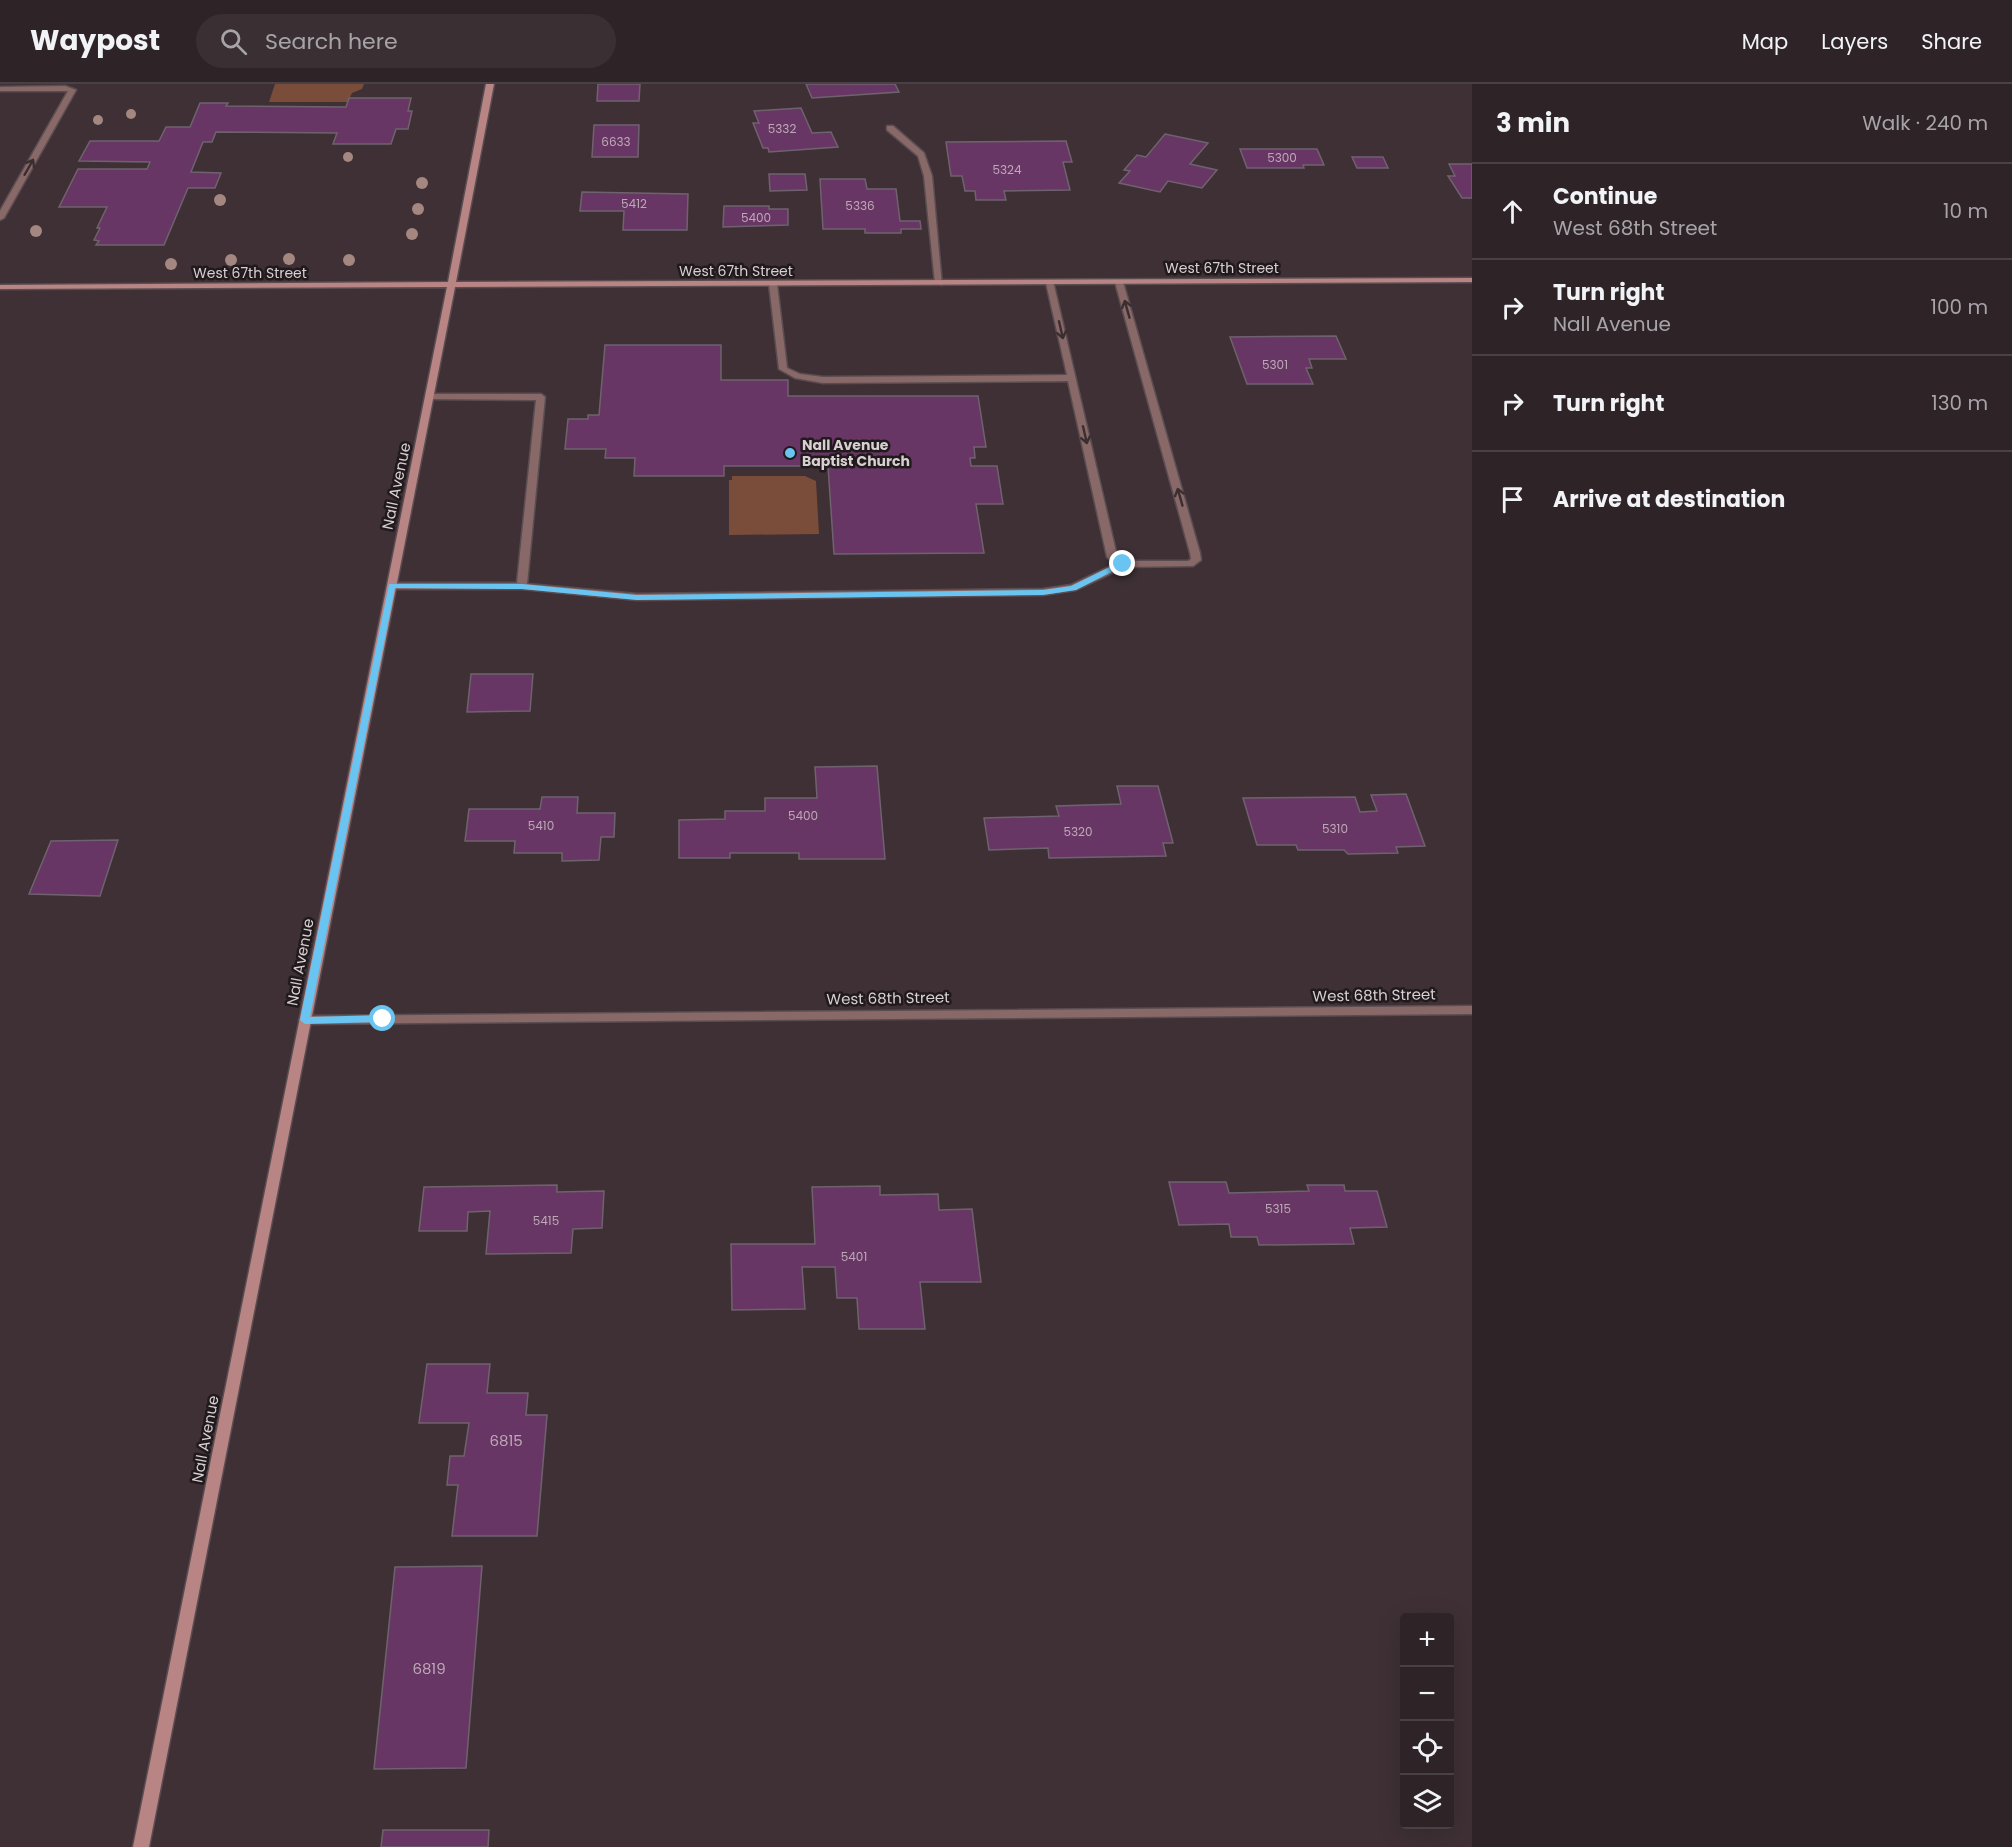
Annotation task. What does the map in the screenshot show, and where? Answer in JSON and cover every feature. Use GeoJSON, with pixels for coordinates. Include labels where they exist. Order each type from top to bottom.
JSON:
{"type":"FeatureCollection","features":[{"type":"Feature","properties":{"kind":"main road","name":"Nall Avenue"},"geometry":{"type":"LineString","coordinates":[[141,1847],[490,84]]}},
{"type":"Feature","properties":{"kind":"main road","name":"West 67th Street"},"geometry":{"type":"LineString","coordinates":[[0,287],[1472,280]]}},
{"type":"Feature","properties":{"kind":"street"},"geometry":{"type":"LineString","coordinates":[[0,88],[65,88],[72,92],[0,218]]}},
{"type":"Feature","properties":{"kind":"street"},"geometry":{"type":"LineString","coordinates":[[890,128],[921,155],[925,165],[939,283]]}},
{"type":"Feature","properties":{"kind":"street"},"geometry":{"type":"LineString","coordinates":[[1050,283],[1112,557],[1123,564],[1190,564],[1196,560],[1195,553],[1119,282]]}},
{"type":"Feature","properties":{"kind":"street"},"geometry":{"type":"LineString","coordinates":[[773,284],[783,369],[798,376],[823,380],[1072,378]]}},
{"type":"Feature","properties":{"kind":"street"},"geometry":{"type":"LineString","coordinates":[[430,396],[541,397],[522,586]]}},
{"type":"Feature","properties":{"kind":"street"},"geometry":{"type":"LineString","coordinates":[[392,586],[522,586],[637,597],[1043,592],[1073,588],[1123,564]]}},
{"type":"Feature","properties":{"kind":"street","name":"West 68th Street"},"geometry":{"type":"LineString","coordinates":[[305,1020],[1472,1010]]}},
{"type":"Feature","properties":{"kind":"shaded area"},"geometry":{"type":"Polygon","coordinates":[[[275,84],[364,84],[362,89],[352,93],[348,102],[269,102],[275,84]]]}},
{"type":"Feature","properties":{"kind":"shaded area"},"geometry":{"type":"Polygon","coordinates":[[[732,476],[805,476],[816,481],[819,534],[729,535],[729,480],[732,480],[732,476]]]}},
{"type":"Feature","properties":{"kind":"building"},"geometry":{"type":"Polygon","coordinates":[[[598,84],[640,84],[639,101],[597,101],[598,84]]]}},
{"type":"Feature","properties":{"kind":"building"},"geometry":{"type":"Polygon","coordinates":[[[806,84],[895,84],[899,92],[812,98],[806,84]]]}},
{"type":"Feature","properties":{"kind":"building"},"geometry":{"type":"Polygon","coordinates":[[[349,98],[411,98],[408,111],[412,111],[408,129],[396,129],[391,144],[333,144],[337,133],[216,132],[212,142],[203,142],[191,172],[221,173],[215,188],[188,188],[164,245],[96,245],[99,241],[94,240],[100,228],[97,228],[107,207],[59,207],[78,169],[147,169],[150,162],[79,161],[90,141],[159,141],[166,127],[190,127],[200,103],[228,103],[226,106],[346,107],[349,98]]]}},
{"type":"Feature","properties":{"kind":"building"},"geometry":{"type":"Polygon","coordinates":[[[801,108],[812,133],[831,132],[838,147],[769,152],[768,148],[763,148],[753,123],[759,123],[754,111],[801,108]]]}},
{"type":"Feature","properties":{"kind":"building"},"geometry":{"type":"Polygon","coordinates":[[[594,125],[639,125],[638,157],[592,157],[594,125]]]}},
{"type":"Feature","properties":{"kind":"building"},"geometry":{"type":"Polygon","coordinates":[[[1165,134],[1208,143],[1190,164],[1217,170],[1202,188],[1168,181],[1160,192],[1119,183],[1130,171],[1124,170],[1137,155],[1146,157],[1165,134]]]}},
{"type":"Feature","properties":{"kind":"building"},"geometry":{"type":"Polygon","coordinates":[[[1066,141],[1072,162],[1063,162],[1070,190],[1004,191],[1006,200],[976,200],[975,191],[965,191],[962,176],[951,176],[946,142],[1066,141]]]}},
{"type":"Feature","properties":{"kind":"building"},"geometry":{"type":"Polygon","coordinates":[[[1240,149],[1317,149],[1324,165],[1303,165],[1304,168],[1247,168],[1240,149]]]}},
{"type":"Feature","properties":{"kind":"building"},"geometry":{"type":"Polygon","coordinates":[[[1352,157],[1383,157],[1388,168],[1357,168],[1352,157]]]}},
{"type":"Feature","properties":{"kind":"building"},"geometry":{"type":"Polygon","coordinates":[[[1449,164],[1472,164],[1472,198],[1462,198],[1448,176],[1455,176],[1449,164]]]}},
{"type":"Feature","properties":{"kind":"building"},"geometry":{"type":"Polygon","coordinates":[[[769,174],[805,174],[807,190],[770,191],[769,174]]]}},
{"type":"Feature","properties":{"kind":"building"},"geometry":{"type":"Polygon","coordinates":[[[820,179],[865,179],[867,189],[896,189],[900,221],[920,221],[921,229],[901,229],[901,233],[865,233],[865,229],[823,229],[820,179]]]}},
{"type":"Feature","properties":{"kind":"building"},"geometry":{"type":"Polygon","coordinates":[[[582,192],[688,194],[687,230],[623,230],[624,211],[580,211],[582,192]]]}},
{"type":"Feature","properties":{"kind":"building"},"geometry":{"type":"Polygon","coordinates":[[[724,206],[769,206],[769,209],[788,209],[788,225],[723,227],[724,206]]]}},
{"type":"Feature","properties":{"kind":"building"},"geometry":{"type":"Polygon","coordinates":[[[1336,336],[1346,359],[1309,359],[1312,368],[1306,368],[1313,384],[1247,384],[1230,337],[1336,336]]]}},
{"type":"Feature","properties":{"kind":"building","name":"Nall Avenue Baptist Church"},"geometry":{"type":"Polygon","coordinates":[[[605,345],[721,345],[721,380],[788,380],[788,396],[978,396],[986,447],[974,447],[975,458],[970,458],[971,466],[997,466],[1003,504],[976,504],[984,553],[834,554],[828,466],[724,466],[724,476],[634,476],[635,458],[605,458],[606,449],[565,449],[568,419],[588,419],[588,415],[599,415],[605,345]]]}},
{"type":"Feature","properties":{"kind":"building"},"geometry":{"type":"Polygon","coordinates":[[[471,674],[533,674],[530,711],[467,712],[471,674]]]}},
{"type":"Feature","properties":{"kind":"building"},"geometry":{"type":"Polygon","coordinates":[[[877,766],[885,859],[799,859],[799,853],[730,853],[730,858],[679,858],[679,820],[725,819],[725,811],[765,811],[765,798],[817,798],[815,767],[877,766]]]}},
{"type":"Feature","properties":{"kind":"building"},"geometry":{"type":"Polygon","coordinates":[[[1117,786],[1158,786],[1173,843],[1163,843],[1166,856],[1049,858],[1048,848],[989,850],[984,818],[1059,816],[1056,806],[1121,804],[1117,786]]]}},
{"type":"Feature","properties":{"kind":"building"},"geometry":{"type":"Polygon","coordinates":[[[1406,794],[1425,846],[1396,847],[1398,853],[1348,854],[1344,850],[1298,850],[1296,845],[1257,845],[1243,798],[1355,797],[1360,812],[1377,811],[1371,795],[1406,794]]]}},
{"type":"Feature","properties":{"kind":"building"},"geometry":{"type":"Polygon","coordinates":[[[542,797],[578,797],[577,813],[615,813],[614,837],[601,837],[599,860],[562,861],[562,853],[514,853],[515,841],[465,841],[469,809],[540,809],[542,797]]]}},
{"type":"Feature","properties":{"kind":"building"},"geometry":{"type":"Polygon","coordinates":[[[118,840],[100,896],[29,894],[51,841],[118,840]]]}},
{"type":"Feature","properties":{"kind":"building"},"geometry":{"type":"Polygon","coordinates":[[[1169,1182],[1226,1182],[1229,1193],[1309,1191],[1307,1185],[1344,1185],[1345,1191],[1377,1191],[1387,1227],[1350,1228],[1354,1244],[1259,1245],[1257,1237],[1231,1237],[1229,1224],[1179,1225],[1169,1182]]]}},
{"type":"Feature","properties":{"kind":"building"},"geometry":{"type":"Polygon","coordinates":[[[557,1185],[557,1192],[604,1191],[602,1228],[573,1229],[571,1253],[486,1254],[490,1211],[468,1212],[467,1231],[419,1231],[424,1187],[557,1185]]]}},
{"type":"Feature","properties":{"kind":"building"},"geometry":{"type":"Polygon","coordinates":[[[880,1186],[880,1195],[938,1194],[939,1210],[972,1209],[981,1282],[920,1282],[925,1329],[859,1329],[857,1298],[837,1298],[835,1267],[802,1267],[805,1309],[732,1310],[731,1244],[815,1244],[812,1187],[880,1186]]]}},
{"type":"Feature","properties":{"kind":"building"},"geometry":{"type":"Polygon","coordinates":[[[427,1364],[490,1364],[487,1393],[528,1393],[526,1415],[547,1415],[537,1536],[452,1536],[458,1485],[447,1485],[450,1456],[464,1456],[469,1423],[419,1423],[427,1364]]]}},
{"type":"Feature","properties":{"kind":"building"},"geometry":{"type":"Polygon","coordinates":[[[482,1566],[466,1768],[374,1769],[395,1567],[482,1566]]]}},
{"type":"Feature","properties":{"kind":"building"},"geometry":{"type":"Polygon","coordinates":[[[383,1830],[489,1830],[488,1847],[381,1847],[383,1830]]]}},
{"type":"Feature","properties":{"kind":"place","name":"Nall Avenue Baptist Church"},"geometry":{"type":"Point","coordinates":[790,453]}},
{"type":"Feature","properties":{"kind":"route"},"geometry":{"type":"LineString","coordinates":[[383,1019],[305,1020],[392,586],[522,586],[637,597],[1043,592],[1073,588],[1123,564]]}}]}
